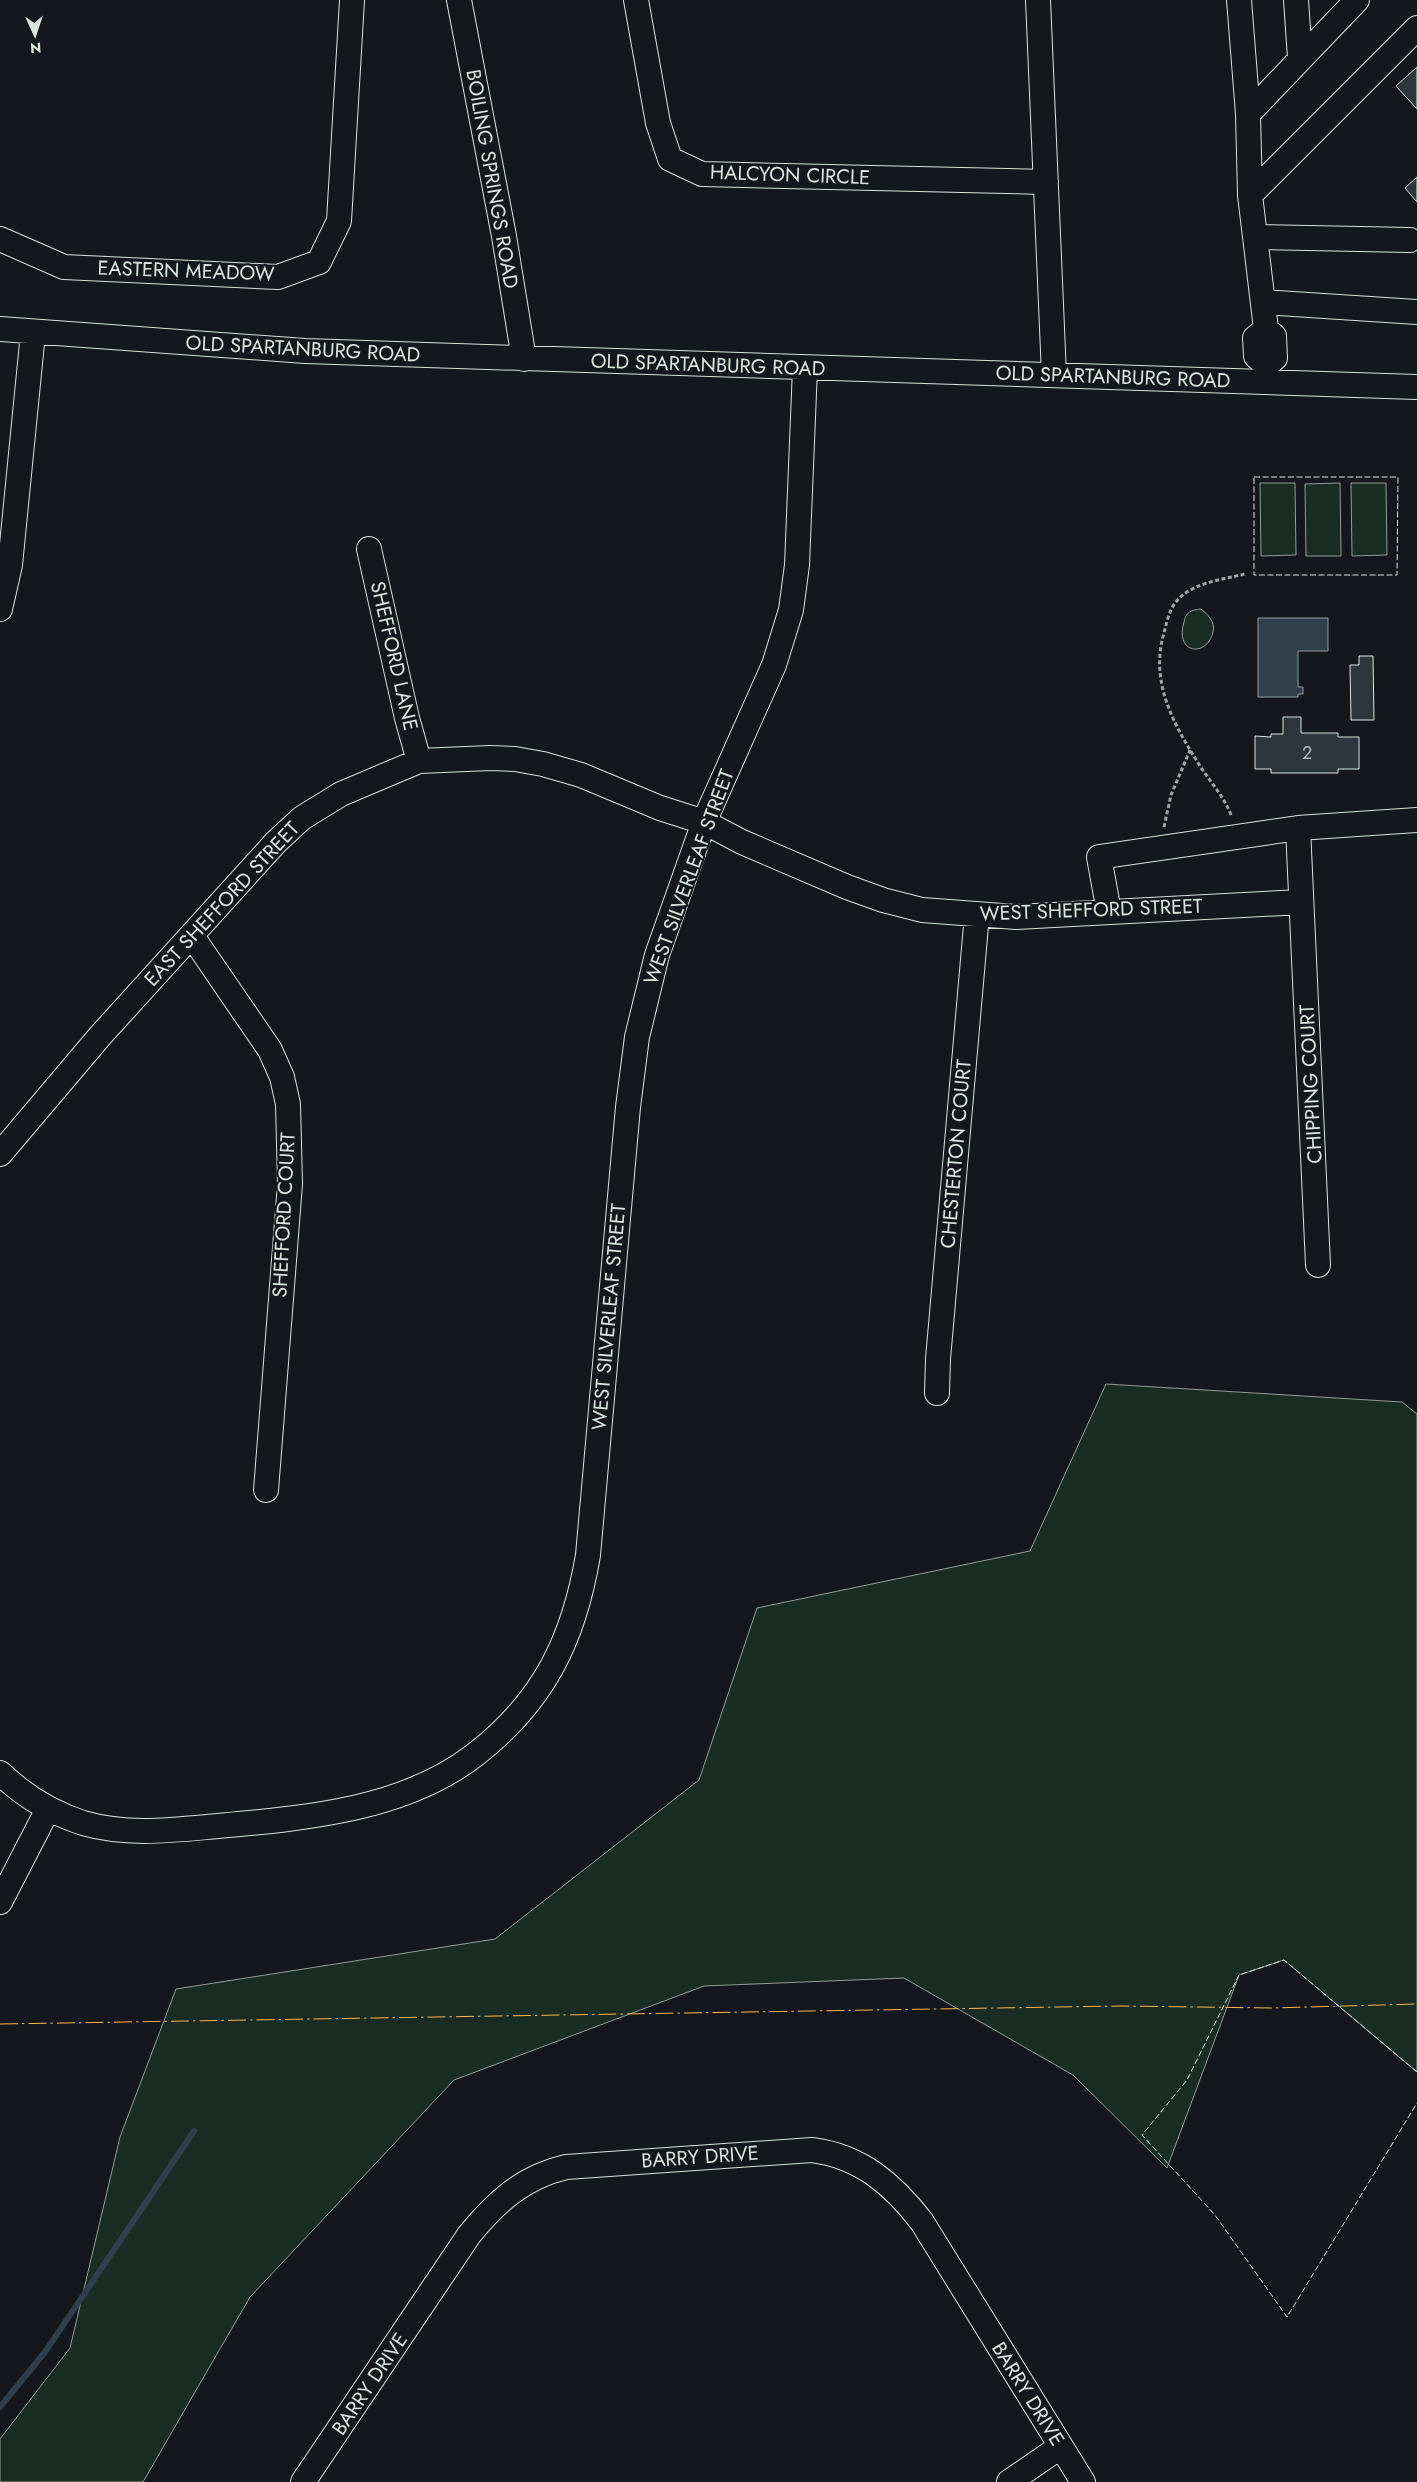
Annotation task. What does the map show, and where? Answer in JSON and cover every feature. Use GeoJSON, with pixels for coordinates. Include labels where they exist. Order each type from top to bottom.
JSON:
{"type":"FeatureCollection","features":[{"type":"Feature","properties":{"kind":"street","name":"EASTERN MEADOW"},"geometry":{"type":"LineString","coordinates":[[0,240],[64,267],[278,277],[319,262],[339,221],[352,0]]}},
{"type":"Feature","properties":{"kind":"street","name":"BOILING SPRINGS ROAD"},"geometry":{"type":"LineString","coordinates":[[459,0],[504,236],[524,359]]}},
{"type":"Feature","properties":{"kind":"street","name":"HALCYON CIRCLE"},"geometry":{"type":"LineString","coordinates":[[636,0],[658,123],[670,159],[702,174],[1046,182]]}},
{"type":"Feature","properties":{"kind":"street"},"geometry":{"type":"LineString","coordinates":[[1038,0],[1054,375]]}},
{"type":"Feature","properties":{"kind":"street"},"geometry":{"type":"LineString","coordinates":[[1240,0],[1248,114],[1250,195],[1266,329],[1255,338],[1256,356],[1267,373]]}},
{"type":"Feature","properties":{"kind":"street"},"geometry":{"type":"LineString","coordinates":[[1296,0],[1300,58]]}},
{"type":"Feature","properties":{"kind":"street"},"geometry":{"type":"LineString","coordinates":[[1248,114],[1357,0]]}},
{"type":"Feature","properties":{"kind":"street"},"geometry":{"type":"LineString","coordinates":[[1250,195],[1417,28]]}},
{"type":"Feature","properties":{"kind":"street"},"geometry":{"type":"LineString","coordinates":[[1256,238],[1410,240]]}},
{"type":"Feature","properties":{"kind":"street"},"geometry":{"type":"LineString","coordinates":[[1263,302],[1417,312]]}},
{"type":"Feature","properties":{"kind":"street","name":"OLD SPARTANBURG ROAD"},"geometry":{"type":"LineString","coordinates":[[0,329],[33,333],[305,351],[1054,375],[1267,373],[1417,387]]}},
{"type":"Feature","properties":{"kind":"street"},"geometry":{"type":"LineString","coordinates":[[0,609],[12,546],[33,333]]}},
{"type":"Feature","properties":{"kind":"street","name":"WEST SILVERLEAF STREET"},"geometry":{"type":"LineString","coordinates":[[0,1773],[15,1787],[48,1809],[84,1823],[124,1830],[152,1832],[258,1823],[331,1812],[377,1802],[418,1788],[464,1764],[513,1720],[546,1679],[558,1658],[576,1613],[588,1555],[628,1107],[637,1037],[656,955],[704,822],[774,665],[791,610],[797,565],[804,368]]}},
{"type":"Feature","properties":{"kind":"street","name":"SHEFFORD LANE"},"geometry":{"type":"LineString","coordinates":[[369,549],[407,718],[419,761]]}},
{"type":"Feature","properties":{"kind":"street","name":"EAST SHEFFORD STREET"},"geometry":{"type":"LineString","coordinates":[[0,1154],[100,1036],[192,936],[228,892],[302,818],[341,794],[419,761],[490,758],[543,764],[581,775],[660,808],[704,822]]}},
{"type":"Feature","properties":{"kind":"street"},"geometry":{"type":"LineString","coordinates":[[1109,912],[1099,856],[1239,834],[1417,820]]}},
{"type":"Feature","properties":{"kind":"street","name":"WEST SHEFFORD STREET"},"geometry":{"type":"LineString","coordinates":[[704,822],[742,842],[883,900],[922,910],[1016,916],[1301,902]]}},
{"type":"Feature","properties":{"kind":"street"},"geometry":{"type":"LineString","coordinates":[[1298,828],[1301,902]]}},
{"type":"Feature","properties":{"kind":"street","name":"CHIPPING COURT"},"geometry":{"type":"LineString","coordinates":[[1301,902],[1318,1265]]}},
{"type":"Feature","properties":{"kind":"street","name":"CHESTERTON COURT"},"geometry":{"type":"LineString","coordinates":[[938,1393],[938,1360],[978,914]]}},
{"type":"Feature","properties":{"kind":"street","name":"SHEFFORD COURT"},"geometry":{"type":"LineString","coordinates":[[192,936],[270,1050],[282,1077],[288,1104],[290,1184],[266,1490]]}},
{"type":"Feature","properties":{"kind":"street"},"geometry":{"type":"LineString","coordinates":[[0,1902],[48,1809]]}},
{"type":"Feature","properties":{"kind":"street","name":"BARRY DRIVE"},"geometry":{"type":"LineString","coordinates":[[303,2482],[469,2235],[491,2208],[528,2180],[552,2170],[585,2165],[812,2150],[832,2153],[853,2160],[876,2174],[908,2204],[922,2222],[1083,2482]]}},
{"type":"Feature","properties":{"kind":"street"},"geometry":{"type":"LineString","coordinates":[[1009,2482],[1060,2447]]}},
{"type":"Feature","properties":{"kind":"path"},"geometry":{"type":"LineString","coordinates":[[1239,834],[1225,799],[1190,749],[1170,711],[1159,682],[1159,651],[1172,608],[1185,592],[1208,583],[1245,574]]}},
{"type":"Feature","properties":{"kind":"path"},"geometry":{"type":"LineString","coordinates":[[1160,847],[1171,795],[1190,749]]}},
{"type":"Feature","properties":{"kind":"green space"},"geometry":{"type":"Polygon","coordinates":[[[1260,483],[1295,483],[1296,555],[1261,556],[1260,483]]]}},
{"type":"Feature","properties":{"kind":"green space"},"geometry":{"type":"Polygon","coordinates":[[[1340,483],[1341,556],[1306,556],[1305,484],[1340,483]]]}},
{"type":"Feature","properties":{"kind":"green space"},"geometry":{"type":"Polygon","coordinates":[[[1351,483],[1386,483],[1387,555],[1352,556],[1351,483]]]}},
{"type":"Feature","properties":{"kind":"green space"},"geometry":{"type":"Polygon","coordinates":[[[1201,609],[1208,616],[1214,628],[1210,640],[1205,646],[1193,649],[1183,641],[1184,622],[1190,612],[1201,609]]]}},
{"type":"Feature","properties":{"kind":"green space"},"geometry":{"type":"Polygon","coordinates":[[[1106,1384],[1402,1402],[1417,1414],[1417,2072],[1284,1960],[1239,1975],[1167,2168],[1073,2075],[904,1978],[704,1986],[454,2080],[250,2297],[143,2482],[0,2482],[0,2439],[70,2348],[120,2137],[176,1989],[495,1939],[699,1780],[757,1608],[1030,1551],[1106,1384]]]}},
{"type":"Feature","properties":{"kind":"water"},"geometry":{"type":"Polygon","coordinates":[[[1258,618],[1328,618],[1328,651],[1298,651],[1298,687],[1303,687],[1303,694],[1298,694],[1298,697],[1258,697],[1258,618]]]}},
{"type":"Feature","properties":{"kind":"building"},"geometry":{"type":"Polygon","coordinates":[[[1417,67],[1417,109],[1396,86],[1417,67]]]}},
{"type":"Feature","properties":{"kind":"building"},"geometry":{"type":"Polygon","coordinates":[[[1417,177],[1417,202],[1405,188],[1417,177]]]}},
{"type":"Feature","properties":{"kind":"building"},"geometry":{"type":"Polygon","coordinates":[[[1359,656],[1373,656],[1374,720],[1351,720],[1350,665],[1359,665],[1359,656]]]}},
{"type":"Feature","properties":{"kind":"building"},"geometry":{"type":"Polygon","coordinates":[[[1283,717],[1301,717],[1301,733],[1338,733],[1338,737],[1359,737],[1359,769],[1338,769],[1338,773],[1271,773],[1271,769],[1255,769],[1255,736],[1271,737],[1271,734],[1283,734],[1283,717]]]}},
{"type":"Feature","properties":{"kind":"waterway"},"geometry":{"type":"LineString","coordinates":[[0,2407],[45,2352],[194,2131]]}},
{"type":"Feature","properties":{"kind":"fence"},"geometry":{"type":"LineString","coordinates":[[1254,477],[1398,477],[1397,575],[1254,575],[1254,477]]}},
{"type":"Feature","properties":{"kind":"fence"},"geometry":{"type":"LineString","coordinates":[[1417,2072],[1284,1960],[1239,1975],[1187,2080],[1142,2135],[1215,2215],[1287,2317],[1417,2103]]}},
{"type":"Feature","properties":{"kind":"power"},"geometry":{"type":"LineString","coordinates":[[0,2024],[1121,2006],[1272,2008],[1417,2004]]}}]}
